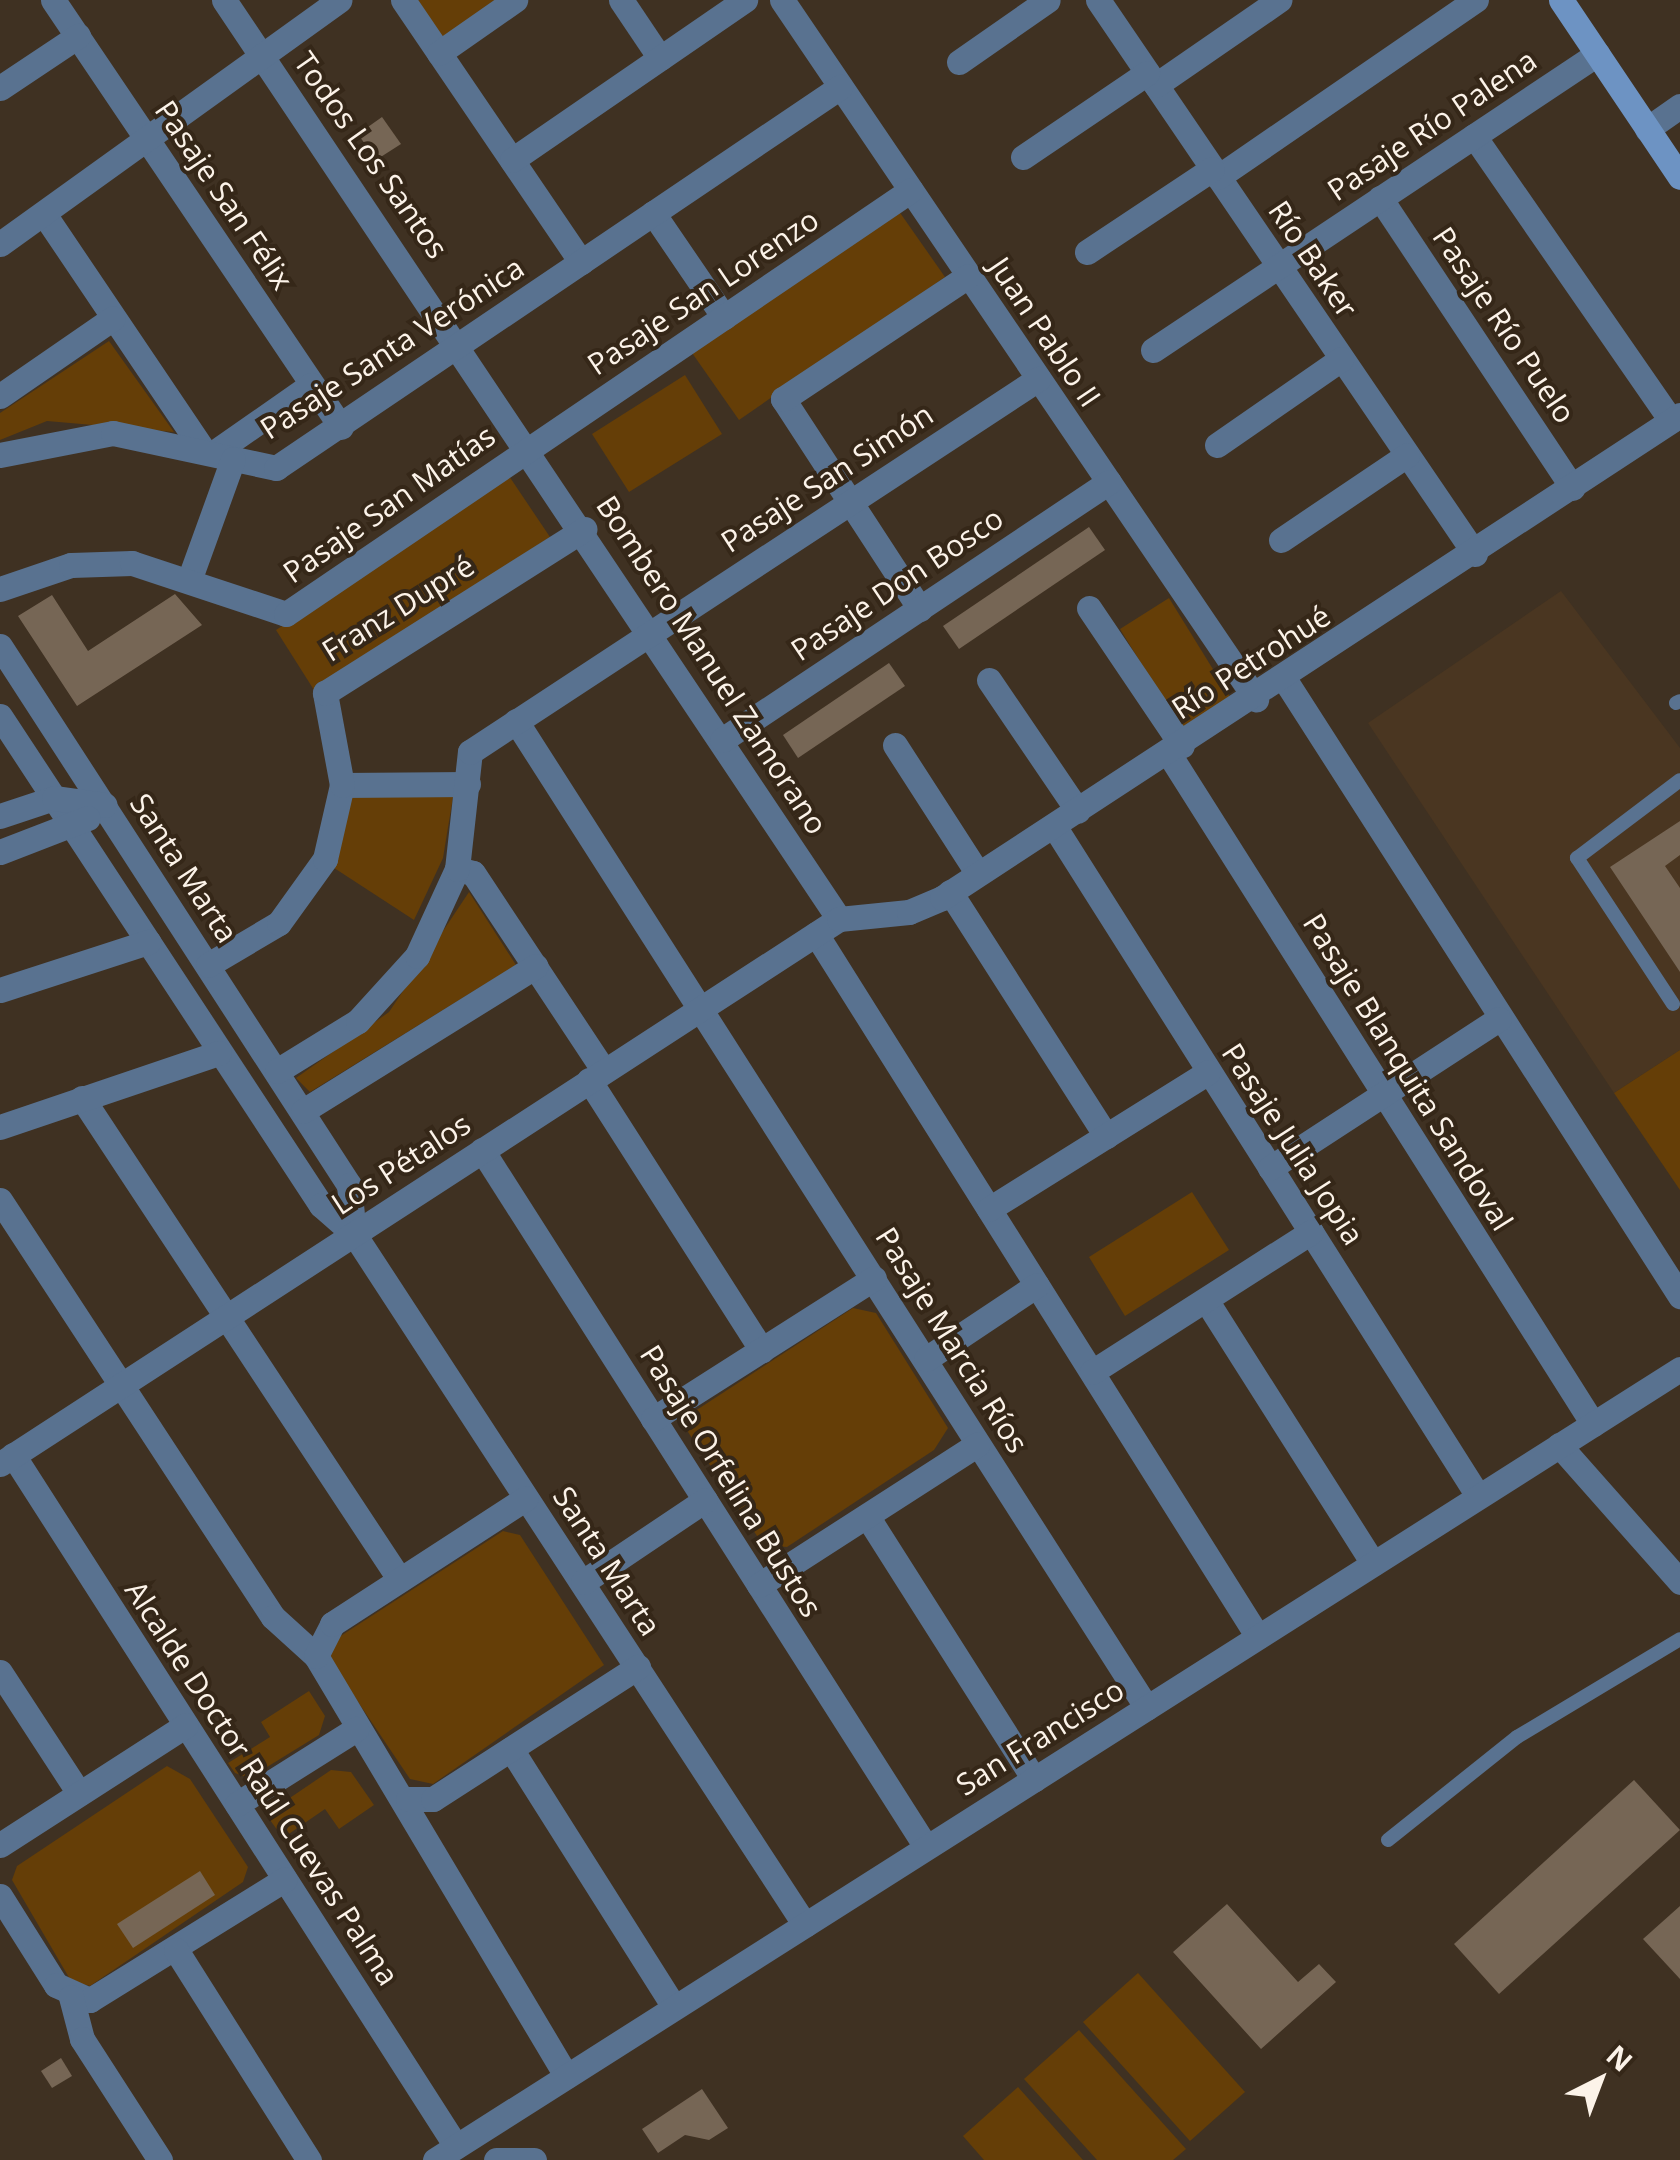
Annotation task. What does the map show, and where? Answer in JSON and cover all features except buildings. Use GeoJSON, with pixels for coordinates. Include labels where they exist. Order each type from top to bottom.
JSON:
{"type":"FeatureCollection","features":[{"type":"Feature","properties":{"kind":"street","name":"Pasaje San Félix"},"geometry":{"type":"LineString","coordinates":[[53,0],[341,427]]}},
{"type":"Feature","properties":{"kind":"street","name":"Todos Los Santos"},"geometry":{"type":"LineString","coordinates":[[224,0],[530,446]]}},
{"type":"Feature","properties":{"kind":"street"},"geometry":{"type":"LineString","coordinates":[[0,244],[149,141],[339,0]]}},
{"type":"Feature","properties":{"kind":"street"},"geometry":{"type":"LineString","coordinates":[[403,0],[581,262]]}},
{"type":"Feature","properties":{"kind":"street"},"geometry":{"type":"LineString","coordinates":[[439,53],[515,0]]}},
{"type":"Feature","properties":{"kind":"street"},"geometry":{"type":"LineString","coordinates":[[621,0],[660,58]]}},
{"type":"Feature","properties":{"kind":"street"},"geometry":{"type":"LineString","coordinates":[[512,160],[745,0]]}},
{"type":"Feature","properties":{"kind":"street","name":"Juan Pablo II"},"geometry":{"type":"LineString","coordinates":[[782,0],[1256,699]]}},
{"type":"Feature","properties":{"kind":"street"},"geometry":{"type":"LineString","coordinates":[[959,62],[1048,0]]}},
{"type":"Feature","properties":{"kind":"street","name":"Río Baker"},"geometry":{"type":"LineString","coordinates":[[1098,0],[1475,554]]}},
{"type":"Feature","properties":{"kind":"street"},"geometry":{"type":"LineString","coordinates":[[1023,157],[1279,0]]}},
{"type":"Feature","properties":{"kind":"street"},"geometry":{"type":"LineString","coordinates":[[1087,252],[1215,173],[1476,0]]}},
{"type":"Feature","properties":{"kind":"street"},"geometry":{"type":"LineString","coordinates":[[1566,2],[1596,54],[1680,178]]}},
{"type":"Feature","properties":{"kind":"street"},"geometry":{"type":"LineString","coordinates":[[0,88],[78,36]]}},
{"type":"Feature","properties":{"kind":"street","name":"Pasaje Río Palena"},"geometry":{"type":"LineString","coordinates":[[1153,350],[1596,54]]}},
{"type":"Feature","properties":{"kind":"street","name":"Pasaje Santa Verónica"},"geometry":{"type":"LineString","coordinates":[[0,455],[113,433],[276,468],[840,86]]}},
{"type":"Feature","properties":{"kind":"street"},"geometry":{"type":"LineString","coordinates":[[1647,129],[1680,106]]}},
{"type":"Feature","properties":{"kind":"street"},"geometry":{"type":"LineString","coordinates":[[1474,136],[1676,418]]}},
{"type":"Feature","properties":{"kind":"street","name":"Pasaje San Lorenzo"},"geometry":{"type":"LineString","coordinates":[[530,446],[911,190]]}},
{"type":"Feature","properties":{"kind":"street","name":"Pasaje Río Puelo"},"geometry":{"type":"LineString","coordinates":[[1380,198],[1574,488]]}},
{"type":"Feature","properties":{"kind":"street"},"geometry":{"type":"LineString","coordinates":[[653,213],[724,317]]}},
{"type":"Feature","properties":{"kind":"street"},"geometry":{"type":"LineString","coordinates":[[44,214],[112,318],[216,453]]}},
{"type":"Feature","properties":{"kind":"street"},"geometry":{"type":"LineString","coordinates":[[920,608],[783,399],[968,276]]}},
{"type":"Feature","properties":{"kind":"street"},"geometry":{"type":"LineString","coordinates":[[0,396],[112,318]]}},
{"type":"Feature","properties":{"kind":"street"},"geometry":{"type":"LineString","coordinates":[[1217,445],[1342,358]]}},
{"type":"Feature","properties":{"kind":"street","name":"Pasaje San Simón"},"geometry":{"type":"LineString","coordinates":[[468,784],[470,752],[650,630],[1038,379]]}},
{"type":"Feature","properties":{"kind":"street"},"geometry":{"type":"LineString","coordinates":[[191,575],[216,453],[311,384]]}},
{"type":"Feature","properties":{"kind":"street","name":"Río Petrohué"},"geometry":{"type":"LineString","coordinates":[[839,919],[908,912],[950,892],[1256,699],[1676,418]]}},
{"type":"Feature","properties":{"kind":"street","name":"Bombero Manuel Zamorano"},"geometry":{"type":"LineString","coordinates":[[530,446],[839,919]]}},
{"type":"Feature","properties":{"kind":"street","name":"Pasaje San Matías"},"geometry":{"type":"LineString","coordinates":[[0,588],[101,562],[191,575],[262,612],[286,614],[530,446]]}},
{"type":"Feature","properties":{"kind":"street"},"geometry":{"type":"LineString","coordinates":[[1281,540],[1407,455]]}},
{"type":"Feature","properties":{"kind":"street","name":"Pasaje Don Bosco"},"geometry":{"type":"LineString","coordinates":[[722,740],[1108,482]]}},
{"type":"Feature","properties":{"kind":"street","name":"Franz Dupré"},"geometry":{"type":"LineString","coordinates":[[208,965],[279,923],[306,892],[332,841],[342,785],[324,693],[584,529]]}},
{"type":"Feature","properties":{"kind":"street","name":"Pasaje Blanquita Sandoval"},"geometry":{"type":"LineString","coordinates":[[1089,608],[1384,1094],[1593,1424]]}},
{"type":"Feature","properties":{"kind":"street","name":"Santa Marta"},"geometry":{"type":"LineString","coordinates":[[0,646],[304,1111],[356,1202],[354,1234]]}},
{"type":"Feature","properties":{"kind":"street"},"geometry":{"type":"LineString","coordinates":[[989,680],[1078,811]]}},
{"type":"Feature","properties":{"kind":"street"},"geometry":{"type":"LineString","coordinates":[[1285,680],[1680,1296]]}},
{"type":"Feature","properties":{"kind":"street","name":"Santa Marta"},"geometry":{"type":"LineString","coordinates":[[0,716],[321,1204],[354,1234],[805,1925]]}},
{"type":"Feature","properties":{"kind":"street","name":"Pasaje Marcia Ríos"},"geometry":{"type":"LineString","coordinates":[[516,720],[704,1006],[1146,1708]]}},
{"type":"Feature","properties":{"kind":"street"},"geometry":{"type":"LineString","coordinates":[[895,745],[978,874]]}},
{"type":"Feature","properties":{"kind":"street"},"geometry":{"type":"LineString","coordinates":[[277,1070],[390,990],[425,942],[457,869],[468,784],[342,785]]}},
{"type":"Feature","properties":{"kind":"street"},"geometry":{"type":"LineString","coordinates":[[0,816],[54,798],[104,805]]}},
{"type":"Feature","properties":{"kind":"street"},"geometry":{"type":"LineString","coordinates":[[0,852],[74,828],[104,805]]}},
{"type":"Feature","properties":{"kind":"street","name":"Pasaje Julia Jopia"},"geometry":{"type":"LineString","coordinates":[[1054,826],[1478,1496]]}},
{"type":"Feature","properties":{"kind":"street"},"geometry":{"type":"LineString","coordinates":[[457,869],[474,872],[536,966],[596,1075],[762,1350]]}},
{"type":"Feature","properties":{"kind":"street"},"geometry":{"type":"LineString","coordinates":[[950,892],[1106,1136]]}},
{"type":"Feature","properties":{"kind":"street","name":"Los Pétalos"},"geometry":{"type":"LineString","coordinates":[[6,1460],[839,919]]}},
{"type":"Feature","properties":{"kind":"street"},"geometry":{"type":"LineString","coordinates":[[816,934],[1258,1636]]}},
{"type":"Feature","properties":{"kind":"street"},"geometry":{"type":"LineString","coordinates":[[0,990],[148,942]]}},
{"type":"Feature","properties":{"kind":"street"},"geometry":{"type":"LineString","coordinates":[[304,1111],[536,966]]}},
{"type":"Feature","properties":{"kind":"street"},"geometry":{"type":"LineString","coordinates":[[1270,1168],[1500,1019]]}},
{"type":"Feature","properties":{"kind":"street"},"geometry":{"type":"LineString","coordinates":[[0,1128],[219,1053]]}},
{"type":"Feature","properties":{"kind":"street"},"geometry":{"type":"LineString","coordinates":[[989,1209],[1208,1072]]}},
{"type":"Feature","properties":{"kind":"street"},"geometry":{"type":"LineString","coordinates":[[82,1098],[400,1580]]}},
{"type":"Feature","properties":{"kind":"street","name":"Pasaje Orfelina Bustos"},"geometry":{"type":"LineString","coordinates":[[482,1150],[926,1848]]}},
{"type":"Feature","properties":{"kind":"street"},"geometry":{"type":"LineString","coordinates":[[0,1200],[273,1617],[316,1656],[356,1729],[408,1799],[426,1852],[566,2076]]}},
{"type":"Feature","properties":{"kind":"street"},"geometry":{"type":"LineString","coordinates":[[1092,1372],[1311,1232]]}},
{"type":"Feature","properties":{"kind":"street"},"geometry":{"type":"LineString","coordinates":[[653,1419],[874,1278]]}},
{"type":"Feature","properties":{"kind":"street"},"geometry":{"type":"LineString","coordinates":[[926,1360],[1037,1285]]}},
{"type":"Feature","properties":{"kind":"street"},"geometry":{"type":"LineString","coordinates":[[1206,1300],[1374,1563]]}},
{"type":"Feature","properties":{"kind":"street","name":"San Francisco"},"geometry":{"type":"LineString","coordinates":[[446,2153],[1680,1370]]}},
{"type":"Feature","properties":{"kind":"street"},"geometry":{"type":"LineString","coordinates":[[759,1585],[978,1444]]}},
{"type":"Feature","properties":{"kind":"street"},"geometry":{"type":"LineString","coordinates":[[1559,1445],[1680,1582]]}},
{"type":"Feature","properties":{"kind":"street","name":"Alcalde Doctor Raúl Cuevas Palma"},"geometry":{"type":"LineString","coordinates":[[6,1460],[285,1878],[446,2153]]}},
{"type":"Feature","properties":{"kind":"street"},"geometry":{"type":"LineString","coordinates":[[316,1656],[332,1624],[526,1498]]}},
{"type":"Feature","properties":{"kind":"street"},"geometry":{"type":"LineString","coordinates":[[583,1582],[705,1500]]}},
{"type":"Feature","properties":{"kind":"street"},"geometry":{"type":"LineString","coordinates":[[867,1516],[1034,1779]]}},
{"type":"Feature","properties":{"kind":"street"},"geometry":{"type":"LineString","coordinates":[[408,1799],[433,1799],[638,1668]]}},
{"type":"Feature","properties":{"kind":"street"},"geometry":{"type":"LineString","coordinates":[[0,1672],[79,1793]]}},
{"type":"Feature","properties":{"kind":"street"},"geometry":{"type":"LineString","coordinates":[[0,1845],[186,1725]]}},
{"type":"Feature","properties":{"kind":"street"},"geometry":{"type":"LineString","coordinates":[[237,1804],[356,1729]]}},
{"type":"Feature","properties":{"kind":"street"},"geometry":{"type":"LineString","coordinates":[[511,1749],[674,2007]]}},
{"type":"Feature","properties":{"kind":"street"},"geometry":{"type":"LineString","coordinates":[[71,1998],[107,1995],[285,1878]]}},
{"type":"Feature","properties":{"kind":"street"},"geometry":{"type":"LineString","coordinates":[[0,1896],[10,1935],[71,1998],[82,2038],[160,2160]]}},
{"type":"Feature","properties":{"kind":"street"},"geometry":{"type":"LineString","coordinates":[[176,1950],[309,2160]]}},
{"type":"Feature","properties":{"kind":"street"},"geometry":{"type":"LineString","coordinates":[[496,2160],[534,2160]]}},
{"type":"Feature","properties":{"kind":"lane"},"geometry":{"type":"LineString","coordinates":[[1673,1004],[1576,858],[1680,780]]}},
{"type":"Feature","properties":{"kind":"lane"},"geometry":{"type":"LineString","coordinates":[[1388,1840],[1517,1737],[1680,1638]]}},
{"type":"Feature","properties":{"kind":"shaded area"},"geometry":{"type":"Polygon","coordinates":[[[418,0],[500,0],[443,40],[418,0]]]}},
{"type":"Feature","properties":{"kind":"shaded area"},"geometry":{"type":"Polygon","coordinates":[[[896,207],[945,277],[739,420],[690,350],[896,207]]]}},
{"type":"Feature","properties":{"kind":"shaded area"},"geometry":{"type":"Polygon","coordinates":[[[109,341],[174,432],[47,421],[0,440],[0,413],[109,341]]]}},
{"type":"Feature","properties":{"kind":"shaded area"},"geometry":{"type":"Polygon","coordinates":[[[685,375],[722,434],[629,492],[592,434],[685,375]]]}},
{"type":"Feature","properties":{"kind":"shaded area"},"geometry":{"type":"Polygon","coordinates":[[[509,476],[550,537],[314,690],[276,630],[509,476]]]}},
{"type":"Feature","properties":{"kind":"shaded area"},"geometry":{"type":"Polygon","coordinates":[[[1561,591],[1680,748],[1680,1050],[1614,1093],[1368,723],[1561,591]]]}},
{"type":"Feature","properties":{"kind":"shaded area"},"geometry":{"type":"Polygon","coordinates":[[[1169,598],[1232,700],[1182,730],[1120,629],[1169,598]]]}},
{"type":"Feature","properties":{"kind":"shaded area"},"geometry":{"type":"Polygon","coordinates":[[[353,793],[453,797],[443,858],[414,920],[328,864],[353,793]]]}},
{"type":"Feature","properties":{"kind":"shaded area"},"geometry":{"type":"Polygon","coordinates":[[[469,892],[516,965],[310,1092],[296,1078],[389,1012],[469,892]]]}},
{"type":"Feature","properties":{"kind":"shaded area"},"geometry":{"type":"Polygon","coordinates":[[[1680,1050],[1680,1190],[1614,1093],[1680,1050]]]}},
{"type":"Feature","properties":{"kind":"shaded area"},"geometry":{"type":"Polygon","coordinates":[[[1192,1192],[1229,1250],[1125,1316],[1089,1257],[1192,1192]]]}},
{"type":"Feature","properties":{"kind":"shaded area"},"geometry":{"type":"Polygon","coordinates":[[[853,1308],[876,1313],[948,1428],[934,1450],[787,1547],[763,1545],[688,1432],[695,1411],[853,1308]]]}},
{"type":"Feature","properties":{"kind":"shaded area"},"geometry":{"type":"Polygon","coordinates":[[[503,1531],[520,1535],[604,1665],[433,1784],[410,1779],[329,1659],[339,1637],[503,1531]]]}},
{"type":"Feature","properties":{"kind":"shaded area"},"geometry":{"type":"Polygon","coordinates":[[[309,1691],[325,1716],[319,1735],[249,1778],[235,1773],[228,1763],[270,1737],[261,1722],[309,1691]]]}},
{"type":"Feature","properties":{"kind":"shaded area"},"geometry":{"type":"Polygon","coordinates":[[[167,1766],[190,1779],[248,1867],[243,1882],[90,1986],[71,1981],[12,1880],[17,1866],[167,1766]]]}},
{"type":"Feature","properties":{"kind":"shaded area"},"geometry":{"type":"Polygon","coordinates":[[[331,1770],[351,1772],[374,1805],[339,1829],[325,1809],[283,1838],[270,1820],[275,1808],[331,1770]]]}},
{"type":"Feature","properties":{"kind":"shaded area"},"geometry":{"type":"Polygon","coordinates":[[[1138,1973],[1245,2092],[1190,2141],[1083,2022],[1138,1973]]]}},
{"type":"Feature","properties":{"kind":"shaded area"},"geometry":{"type":"Polygon","coordinates":[[[1079,2030],[1186,2149],[1173,2160],[1097,2160],[1024,2079],[1079,2030]]]}},
{"type":"Feature","properties":{"kind":"shaded area"},"geometry":{"type":"Polygon","coordinates":[[[1018,2087],[1083,2160],[984,2160],[963,2136],[1018,2087]]]}}]}
